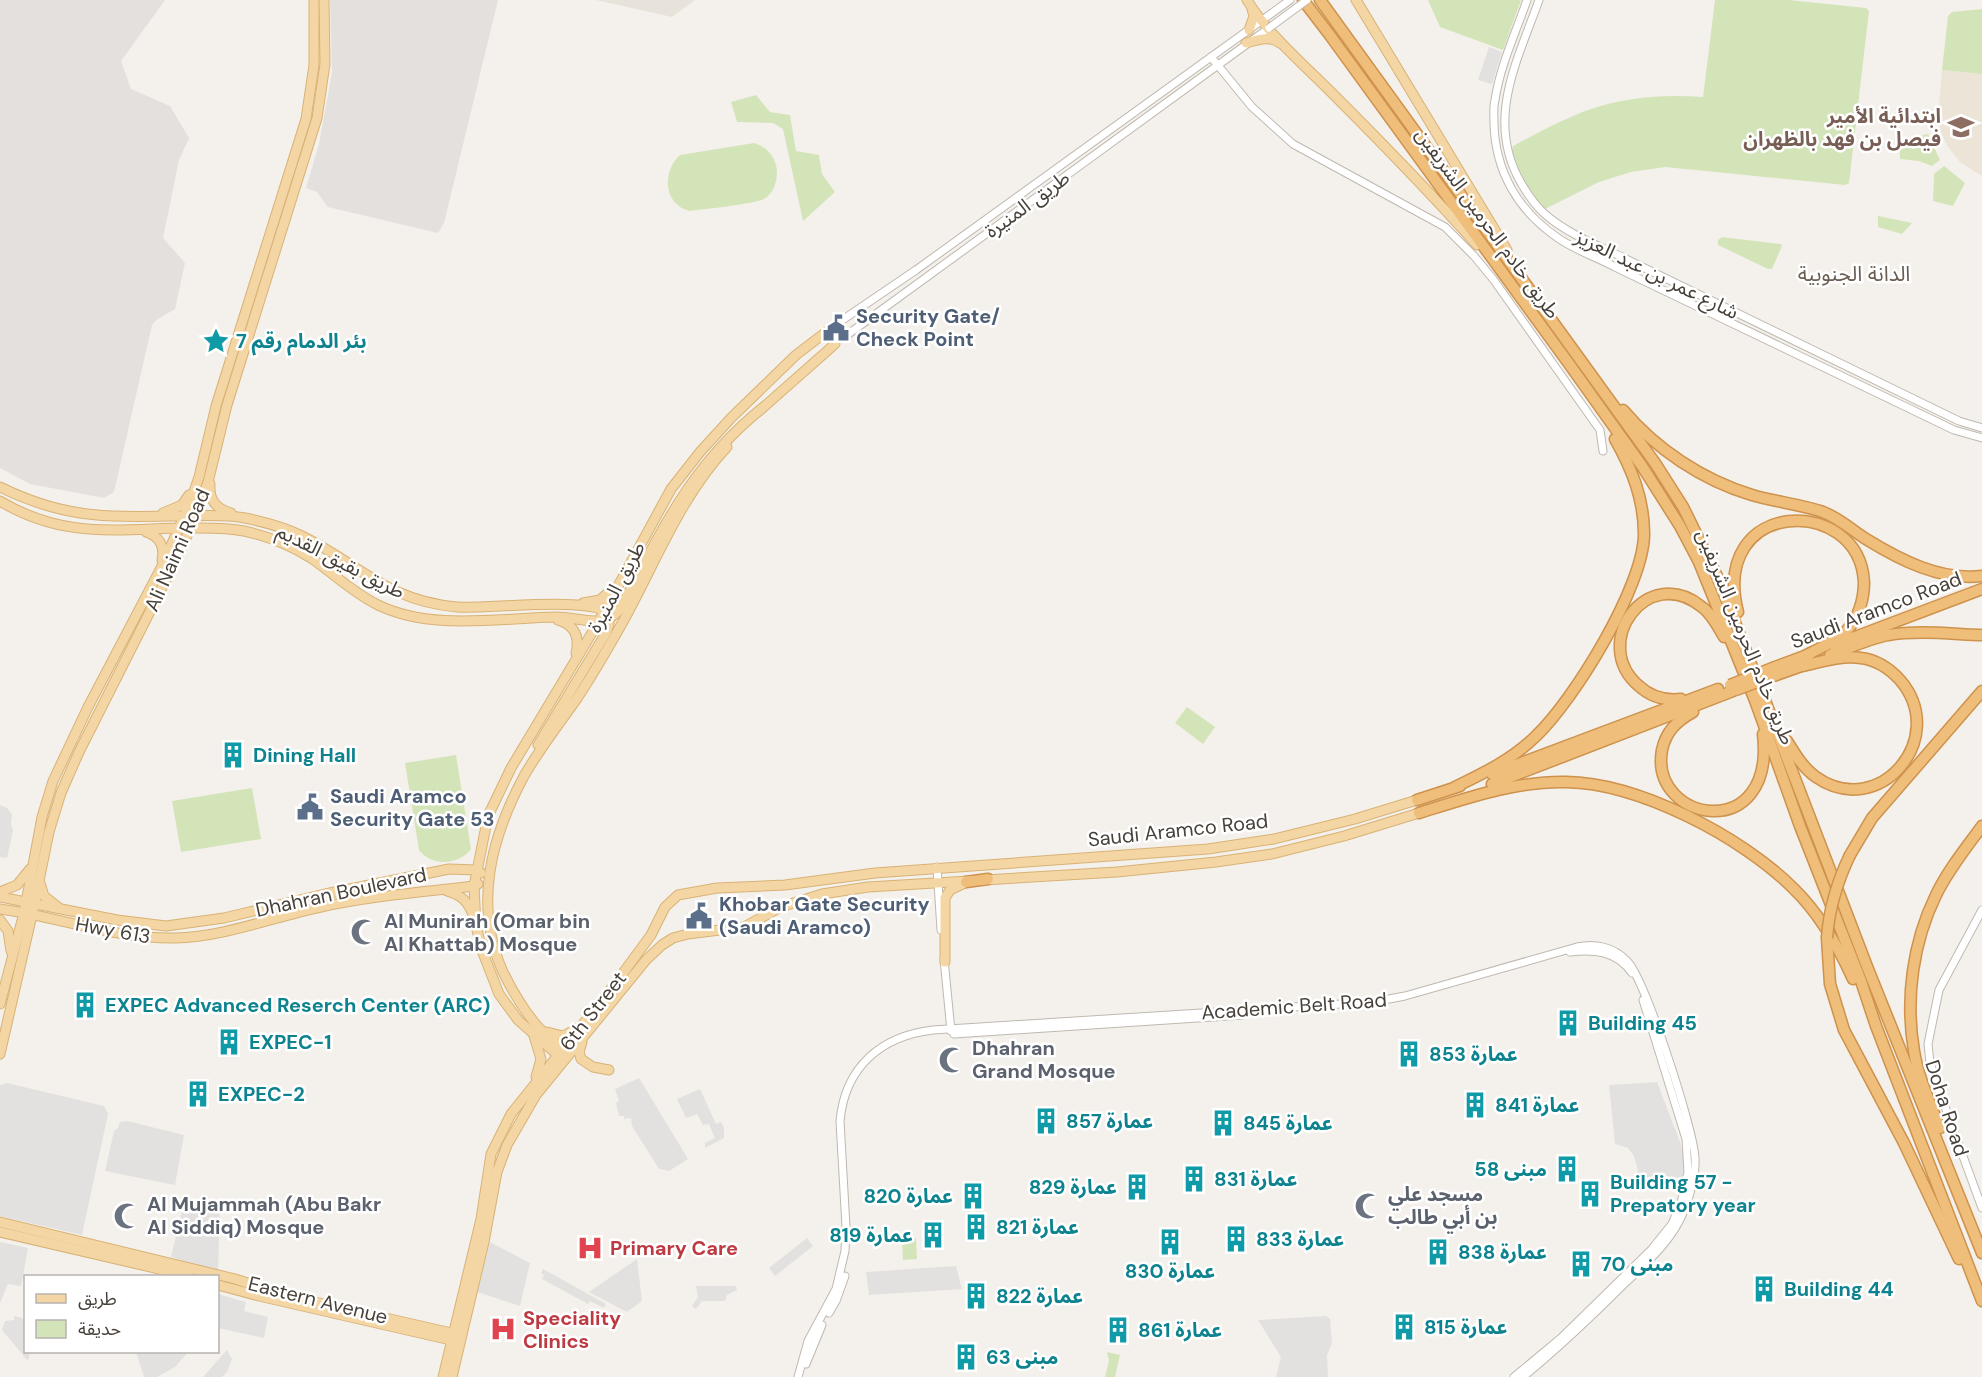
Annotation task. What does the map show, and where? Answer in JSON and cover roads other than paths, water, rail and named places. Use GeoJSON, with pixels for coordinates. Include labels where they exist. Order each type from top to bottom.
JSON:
{"type":"FeatureCollection","features":[{"type":"Feature","properties":{"kind":"highway","name":"طريق خادم الحرمين الشريفين"},"geometry":{"type":"LineString","coordinates":[[1305,0],[1642,466],[1680,526],[1703,571],[1756,703],[1800,826],[1982,1301]]}},
{"type":"Feature","properties":{"kind":"highway","name":"طريق خادم الحرمين الشريفين"},"geometry":{"type":"LineString","coordinates":[[1320,0],[1583,362],[1655,463],[1683,507],[1714,568],[1868,969],[1982,1253]]}},
{"type":"Feature","properties":{"kind":"highway"},"geometry":{"type":"LineString","coordinates":[[1583,362],[1641,431],[1706,476],[1751,495],[1823,512],[1888,552],[1939,573],[1982,576]]}},
{"type":"Feature","properties":{"kind":"highway"},"geometry":{"type":"LineString","coordinates":[[1455,787],[1488,771],[1511,756],[1535,738],[1551,722],[1599,648],[1626,600],[1636,576],[1644,536],[1640,495],[1633,472],[1587,389]]}},
{"type":"Feature","properties":{"kind":"highway"},"geometry":{"type":"LineString","coordinates":[[1748,653],[1733,591],[1733,577],[1738,558],[1745,545],[1756,533],[1768,526],[1782,522],[1802,521],[1831,529],[1843,538],[1854,551],[1859,562],[1864,591],[1857,615],[1849,629],[1804,661]]}},
{"type":"Feature","properties":{"kind":"highway","name":"Saudi Aramco Road"},"geometry":{"type":"LineString","coordinates":[[1716,690],[1731,688],[1804,661],[1982,590]]}},
{"type":"Feature","properties":{"kind":"highway"},"geometry":{"type":"LineString","coordinates":[[1716,690],[1691,698],[1661,699],[1634,682],[1621,657],[1620,640],[1631,612],[1640,602],[1653,596],[1666,594],[1692,600],[1712,617],[1738,661]]}},
{"type":"Feature","properties":{"kind":"highway"},"geometry":{"type":"LineString","coordinates":[[1804,661],[1888,635],[1914,633],[1982,635]]}},
{"type":"Feature","properties":{"kind":"highway"},"geometry":{"type":"LineString","coordinates":[[1772,716],[1804,765],[1814,776],[1829,785],[1845,789],[1864,789],[1879,784],[1895,773],[1907,760],[1917,729],[1916,714],[1911,697],[1895,675],[1882,664],[1860,658],[1804,661]]}},
{"type":"Feature","properties":{"kind":"highway"},"geometry":{"type":"LineString","coordinates":[[1731,688],[1681,719],[1668,733],[1664,744],[1662,765],[1668,786],[1678,798],[1692,807],[1726,810],[1750,796],[1759,783],[1765,756],[1756,703]]}},
{"type":"Feature","properties":{"kind":"highway"},"geometry":{"type":"LineString","coordinates":[[1419,813],[1731,688]]}},
{"type":"Feature","properties":{"kind":"highway"},"geometry":{"type":"LineString","coordinates":[[1417,800],[1716,690]]}},
{"type":"Feature","properties":{"kind":"highway"},"geometry":{"type":"LineString","coordinates":[[1982,691],[1872,818],[1839,877],[1833,898],[1827,938],[1830,984],[1844,1030],[1904,1143],[1982,1308]]}},
{"type":"Feature","properties":{"kind":"highway"},"geometry":{"type":"LineString","coordinates":[[1419,813],[1506,787],[1566,782],[1602,785],[1653,800],[1685,815],[1750,854],[1770,867],[1793,888],[1810,906],[1846,964],[1876,1026]]}},
{"type":"Feature","properties":{"kind":"highway"},"geometry":{"type":"LineString","coordinates":[[1982,826],[1947,874],[1936,895],[1921,934],[1910,1003],[1914,1052],[1921,1080],[1982,1247]]}},
{"type":"Feature","properties":{"kind":"highway"},"geometry":{"type":"LineString","coordinates":[[966,882],[988,879]]}},
{"type":"Feature","properties":{"kind":"main road","name":"Ali Naimi Road"},"geometry":{"type":"LineString","coordinates":[[0,1054],[25,948],[34,859],[44,809],[60,766],[180,528],[199,477],[216,406],[306,119],[314,65],[314,0]]}},
{"type":"Feature","properties":{"kind":"main road","name":"Ali Naimi Road"},"geometry":{"type":"LineString","coordinates":[[30,903],[40,874],[54,812],[69,772],[196,516],[227,405],[317,118],[325,64],[324,0]]}},
{"type":"Feature","properties":{"kind":"main road"},"geometry":{"type":"LineString","coordinates":[[1356,0],[1488,220],[1561,332]]}},
{"type":"Feature","properties":{"kind":"main road"},"geometry":{"type":"LineString","coordinates":[[1250,4],[1292,52],[1427,188],[1502,273]]}},
{"type":"Feature","properties":{"kind":"main road"},"geometry":{"type":"LineString","coordinates":[[1249,30],[1254,16],[1250,4]]}},
{"type":"Feature","properties":{"kind":"main road"},"geometry":{"type":"LineString","coordinates":[[1246,43],[1272,38],[1292,52]]}},
{"type":"Feature","properties":{"kind":"main road","name":"طريق المنيرة"},"geometry":{"type":"LineString","coordinates":[[474,886],[488,816],[511,768],[599,621],[607,615],[624,576],[670,489],[731,418],[796,356],[826,332]]}},
{"type":"Feature","properties":{"kind":"main road","name":"طريق المنيرة"},"geometry":{"type":"LineString","coordinates":[[488,878],[504,817],[525,775],[578,697],[621,625],[666,537],[692,494],[723,450],[761,409],[835,344]]}},
{"type":"Feature","properties":{"kind":"main road"},"geometry":{"type":"LineString","coordinates":[[525,775],[534,752],[606,633],[607,615],[620,609],[662,529],[695,476],[735,430],[761,409]]}},
{"type":"Feature","properties":{"kind":"main road"},"geometry":{"type":"LineString","coordinates":[[211,467],[212,501],[222,511],[245,518]]}},
{"type":"Feature","properties":{"kind":"main road"},"geometry":{"type":"LineString","coordinates":[[147,516],[173,511],[182,506],[199,477]]}},
{"type":"Feature","properties":{"kind":"main road","name":"طريق بقيق القديم"},"geometry":{"type":"LineString","coordinates":[[0,487],[35,503],[96,516],[245,518],[282,527],[300,535],[376,583],[424,601],[451,606],[477,607],[553,604],[576,606],[607,615]]}},
{"type":"Feature","properties":{"kind":"main road","name":"طريق بقيق القديم"},"geometry":{"type":"LineString","coordinates":[[0,501],[34,518],[69,528],[105,531],[218,528],[257,534],[287,545],[311,559],[367,599],[418,618],[447,621],[574,618],[599,621]]}},
{"type":"Feature","properties":{"kind":"main road"},"geometry":{"type":"LineString","coordinates":[[177,558],[189,542],[198,535],[218,528]]}},
{"type":"Feature","properties":{"kind":"main road"},"geometry":{"type":"LineString","coordinates":[[137,530],[150,533],[161,543],[163,554],[161,568]]}},
{"type":"Feature","properties":{"kind":"main road"},"geometry":{"type":"LineString","coordinates":[[553,604],[589,603],[600,600],[624,576]]}},
{"type":"Feature","properties":{"kind":"main road"},"geometry":{"type":"LineString","coordinates":[[544,618],[566,623],[576,633],[578,643],[573,665]]}},
{"type":"Feature","properties":{"kind":"main road","name":"Saudi Aramco Road"},"geometry":{"type":"LineString","coordinates":[[937,867],[1208,849],[1285,836],[1355,819],[1417,800]]}},
{"type":"Feature","properties":{"kind":"main road","name":"Saudi Aramco Road"},"geometry":{"type":"LineString","coordinates":[[938,882],[1117,872],[1272,854],[1344,836],[1419,813]]}},
{"type":"Feature","properties":{"kind":"main road"},"geometry":{"type":"LineString","coordinates":[[0,892],[17,885],[27,875],[34,859]]}},
{"type":"Feature","properties":{"kind":"main road","name":"6th Street"},"geometry":{"type":"LineString","coordinates":[[443,1377],[484,1242],[497,1172],[503,1154],[536,1095],[589,1017],[651,935],[661,914],[671,901],[678,896],[717,888],[785,885],[937,867]]}},
{"type":"Feature","properties":{"kind":"main road","name":"Dhahran Boulevard"},"geometry":{"type":"LineString","coordinates":[[0,897],[143,924],[166,926],[197,923],[449,869],[477,870]]}},
{"type":"Feature","properties":{"kind":"main road"},"geometry":{"type":"LineString","coordinates":[[477,870],[488,878],[487,912],[492,942],[508,983],[536,1031],[540,1065],[530,1091]]}},
{"type":"Feature","properties":{"kind":"main road"},"geometry":{"type":"LineString","coordinates":[[40,874],[40,887],[44,896],[51,903],[66,910]]}},
{"type":"Feature","properties":{"kind":"main road","name":"Hwy 613"},"geometry":{"type":"LineString","coordinates":[[0,909],[130,936],[153,938],[206,936],[322,906],[474,886],[488,878]]}},
{"type":"Feature","properties":{"kind":"main road","name":"6th Street"},"geometry":{"type":"LineString","coordinates":[[452,1377],[456,1337],[480,1220],[488,1162],[511,1114],[530,1091],[585,1036],[646,960],[662,945],[674,938],[744,927],[781,907],[822,894],[868,887],[938,882]]}},
{"type":"Feature","properties":{"kind":"main road"},"geometry":{"type":"LineString","coordinates":[[945,962],[945,898],[956,885],[966,882]]}},
{"type":"Feature","properties":{"kind":"main road"},"geometry":{"type":"LineString","coordinates":[[474,886],[476,926]]}},
{"type":"Feature","properties":{"kind":"main road"},"geometry":{"type":"LineString","coordinates":[[442,890],[463,897],[471,909],[499,994],[518,1020],[536,1031],[564,1056]]}},
{"type":"Feature","properties":{"kind":"main road","name":"Ali Naimi Road"},"geometry":{"type":"LineString","coordinates":[[0,1004],[28,914]]}},
{"type":"Feature","properties":{"kind":"main road"},"geometry":{"type":"LineString","coordinates":[[25,948],[36,925],[52,919]]}},
{"type":"Feature","properties":{"kind":"main road"},"geometry":{"type":"LineString","coordinates":[[0,920],[8,931],[11,945],[9,973]]}},
{"type":"Feature","properties":{"kind":"main road"},"geometry":{"type":"LineString","coordinates":[[536,1031],[557,1036],[567,1035],[589,1017]]}},
{"type":"Feature","properties":{"kind":"main road"},"geometry":{"type":"LineString","coordinates":[[585,1036],[579,1052],[581,1059],[593,1067],[609,1070]]}},
{"type":"Feature","properties":{"kind":"main road","name":"Eastern Avenue"},"geometry":{"type":"LineString","coordinates":[[0,1222],[219,1275]]}},
{"type":"Feature","properties":{"kind":"main road"},"geometry":{"type":"LineString","coordinates":[[0,1232],[185,1275]]}},
{"type":"Feature","properties":{"kind":"main road","name":"Eastern Avenue"},"geometry":{"type":"LineString","coordinates":[[219,1275],[293,1297],[456,1337]]}},
{"type":"Feature","properties":{"kind":"main road","name":"Eastern Avenue"},"geometry":{"type":"LineString","coordinates":[[219,1285],[249,1294],[456,1337]]}},
{"type":"Feature","properties":{"kind":"street"},"geometry":{"type":"LineString","coordinates":[[1266,24],[1290,0]]}},
{"type":"Feature","properties":{"kind":"street"},"geometry":{"type":"LineString","coordinates":[[1266,24],[1305,0]]}},
{"type":"Feature","properties":{"kind":"street"},"geometry":{"type":"LineString","coordinates":[[1527,0],[1498,84],[1494,103],[1495,136],[1497,155],[1503,175],[1519,202],[1536,222],[1560,239],[1606,262],[1954,430],[1982,438]]}},
{"type":"Feature","properties":{"kind":"street","name":"شارع عمر بن عبد العزيز"},"geometry":{"type":"LineString","coordinates":[[1539,0],[1509,83],[1504,105],[1504,134],[1515,173],[1530,198],[1546,215],[1568,230],[1642,267],[1948,416],[1982,429]]}},
{"type":"Feature","properties":{"kind":"street","name":"طريق المنيرة"},"geometry":{"type":"LineString","coordinates":[[838,323],[916,270],[1249,30],[1266,24]]}},
{"type":"Feature","properties":{"kind":"street","name":"طريق المنيرة"},"geometry":{"type":"LineString","coordinates":[[847,335],[1218,65],[1266,24]]}},
{"type":"Feature","properties":{"kind":"street"},"geometry":{"type":"LineString","coordinates":[[1211,57],[1252,107],[1293,144],[1445,227],[1474,256],[1493,279],[1600,430],[1603,451]]}},
{"type":"Feature","properties":{"kind":"street"},"geometry":{"type":"LineString","coordinates":[[937,867],[942,952],[945,962],[951,1031]]}},
{"type":"Feature","properties":{"kind":"street","name":"Doha Road"},"geometry":{"type":"LineString","coordinates":[[1982,909],[1939,990],[1928,1044],[1933,1074],[1982,1208]]}},
{"type":"Feature","properties":{"kind":"street","name":"Academic Belt Road"},"geometry":{"type":"LineString","coordinates":[[800,1377],[806,1347],[832,1298],[843,1266],[846,1227],[840,1121],[842,1106],[858,1068],[889,1042],[910,1034],[1373,1002],[1405,996],[1577,947],[1601,946],[1618,953],[1628,961],[1638,976],[1656,1023],[1689,1128],[1695,1155],[1693,1180],[1683,1213],[1665,1244],[1571,1337],[1523,1377]]}},
{"type":"Feature","properties":{"kind":"street","name":"Academic Belt Road"},"geometry":{"type":"LineString","coordinates":[[951,1031],[1109,1025],[1382,1005],[1569,952],[1591,950],[1604,952],[1617,959],[1630,970],[1640,989],[1662,1066],[1683,1126],[1688,1159],[1684,1193],[1672,1224],[1651,1250],[1561,1338],[1514,1377]]}},
{"type":"Feature","properties":{"kind":"place","name":"ابتدائية الأمير فيصل بن فهد بالظهران"},"geometry":{"type":"Point","coordinates":[1961,127]}},
{"type":"Feature","properties":{"kind":"place","name":"Security Gate/ Check Point"},"geometry":{"type":"Point","coordinates":[836,328]}},
{"type":"Feature","properties":{"kind":"place","name":"بئر الدمام رقم 7"},"geometry":{"type":"Point","coordinates":[216,341]}},
{"type":"Feature","properties":{"kind":"place","name":"Dining Hall"},"geometry":{"type":"Point","coordinates":[233,755]}},
{"type":"Feature","properties":{"kind":"place","name":"Saudi Aramco Security Gate 53"},"geometry":{"type":"Point","coordinates":[310,807]}},
{"type":"Feature","properties":{"kind":"place","name":"Khobar Gate Security (Saudi Aramco)"},"geometry":{"type":"Point","coordinates":[699,916]}},
{"type":"Feature","properties":{"kind":"place","name":"Al Munirah (Omar bin Al Khattab) Mosque"},"geometry":{"type":"Point","coordinates":[364,932]}},
{"type":"Feature","properties":{"kind":"place","name":"EXPEC Advanced Reserch Center (ARC)"},"geometry":{"type":"Point","coordinates":[85,1005]}},
{"type":"Feature","properties":{"kind":"place","name":"Building 45"},"geometry":{"type":"Point","coordinates":[1568,1023]}},
{"type":"Feature","properties":{"kind":"place","name":"EXPEC-1"},"geometry":{"type":"Point","coordinates":[229,1042]}},
{"type":"Feature","properties":{"kind":"place","name":"عمارة 853"},"geometry":{"type":"Point","coordinates":[1409,1054]}},
{"type":"Feature","properties":{"kind":"place","name":"Dhahran Grand Mosque"},"geometry":{"type":"Point","coordinates":[952,1060]}},
{"type":"Feature","properties":{"kind":"place","name":"EXPEC-2"},"geometry":{"type":"Point","coordinates":[198,1094]}},
{"type":"Feature","properties":{"kind":"place","name":"عمارة 841"},"geometry":{"type":"Point","coordinates":[1475,1105]}},
{"type":"Feature","properties":{"kind":"place","name":"عمارة 857"},"geometry":{"type":"Point","coordinates":[1046,1121]}},
{"type":"Feature","properties":{"kind":"place","name":"عمارة 845"},"geometry":{"type":"Point","coordinates":[1223,1123]}},
{"type":"Feature","properties":{"kind":"place","name":"مبنى 58"},"geometry":{"type":"Point","coordinates":[1567,1169]}},
{"type":"Feature","properties":{"kind":"place","name":"عمارة 831"},"geometry":{"type":"Point","coordinates":[1194,1179]}},
{"type":"Feature","properties":{"kind":"place","name":"عمارة 829"},"geometry":{"type":"Point","coordinates":[1137,1187]}},
{"type":"Feature","properties":{"kind":"place","name":"Building 57 - Prepatory year"},"geometry":{"type":"Point","coordinates":[1590,1194]}},
{"type":"Feature","properties":{"kind":"place","name":"عمارة 820"},"geometry":{"type":"Point","coordinates":[973,1196]}},
{"type":"Feature","properties":{"kind":"place","name":"مسجد علي بن أبي طالب"},"geometry":{"type":"Point","coordinates":[1368,1206]}},
{"type":"Feature","properties":{"kind":"place","name":"Al Mujammah (Abu Bakr Al Siddiq) Mosque"},"geometry":{"type":"Point","coordinates":[127,1216]}},
{"type":"Feature","properties":{"kind":"place","name":"عمارة 821"},"geometry":{"type":"Point","coordinates":[976,1227]}},
{"type":"Feature","properties":{"kind":"place","name":"عمارة 819"},"geometry":{"type":"Point","coordinates":[933,1235]}},
{"type":"Feature","properties":{"kind":"place","name":"عمارة 833"},"geometry":{"type":"Point","coordinates":[1236,1239]}},
{"type":"Feature","properties":{"kind":"place","name":"عمارة 830"},"geometry":{"type":"Point","coordinates":[1170,1242]}},
{"type":"Feature","properties":{"kind":"place","name":"Primary Care"},"geometry":{"type":"Point","coordinates":[590,1248]}},
{"type":"Feature","properties":{"kind":"place","name":"عمارة 838"},"geometry":{"type":"Point","coordinates":[1438,1252]}},
{"type":"Feature","properties":{"kind":"place","name":"مبنى 70"},"geometry":{"type":"Point","coordinates":[1581,1264]}},
{"type":"Feature","properties":{"kind":"place","name":"Building 44"},"geometry":{"type":"Point","coordinates":[1764,1289]}},
{"type":"Feature","properties":{"kind":"place","name":"عمارة 822"},"geometry":{"type":"Point","coordinates":[976,1296]}},
{"type":"Feature","properties":{"kind":"place","name":"عمارة 815"},"geometry":{"type":"Point","coordinates":[1404,1327]}},
{"type":"Feature","properties":{"kind":"place","name":"Speciality Clinics"},"geometry":{"type":"Point","coordinates":[503,1329]}},
{"type":"Feature","properties":{"kind":"place","name":"عمارة 861"},"geometry":{"type":"Point","coordinates":[1118,1330]}},
{"type":"Feature","properties":{"kind":"place","name":"مبنى 63"},"geometry":{"type":"Point","coordinates":[966,1357]}},
{"type":"Feature","properties":{"kind":"district","name":"الدانة الجنوبية"},"geometry":{"type":"Point","coordinates":[1854,274]}}]}
